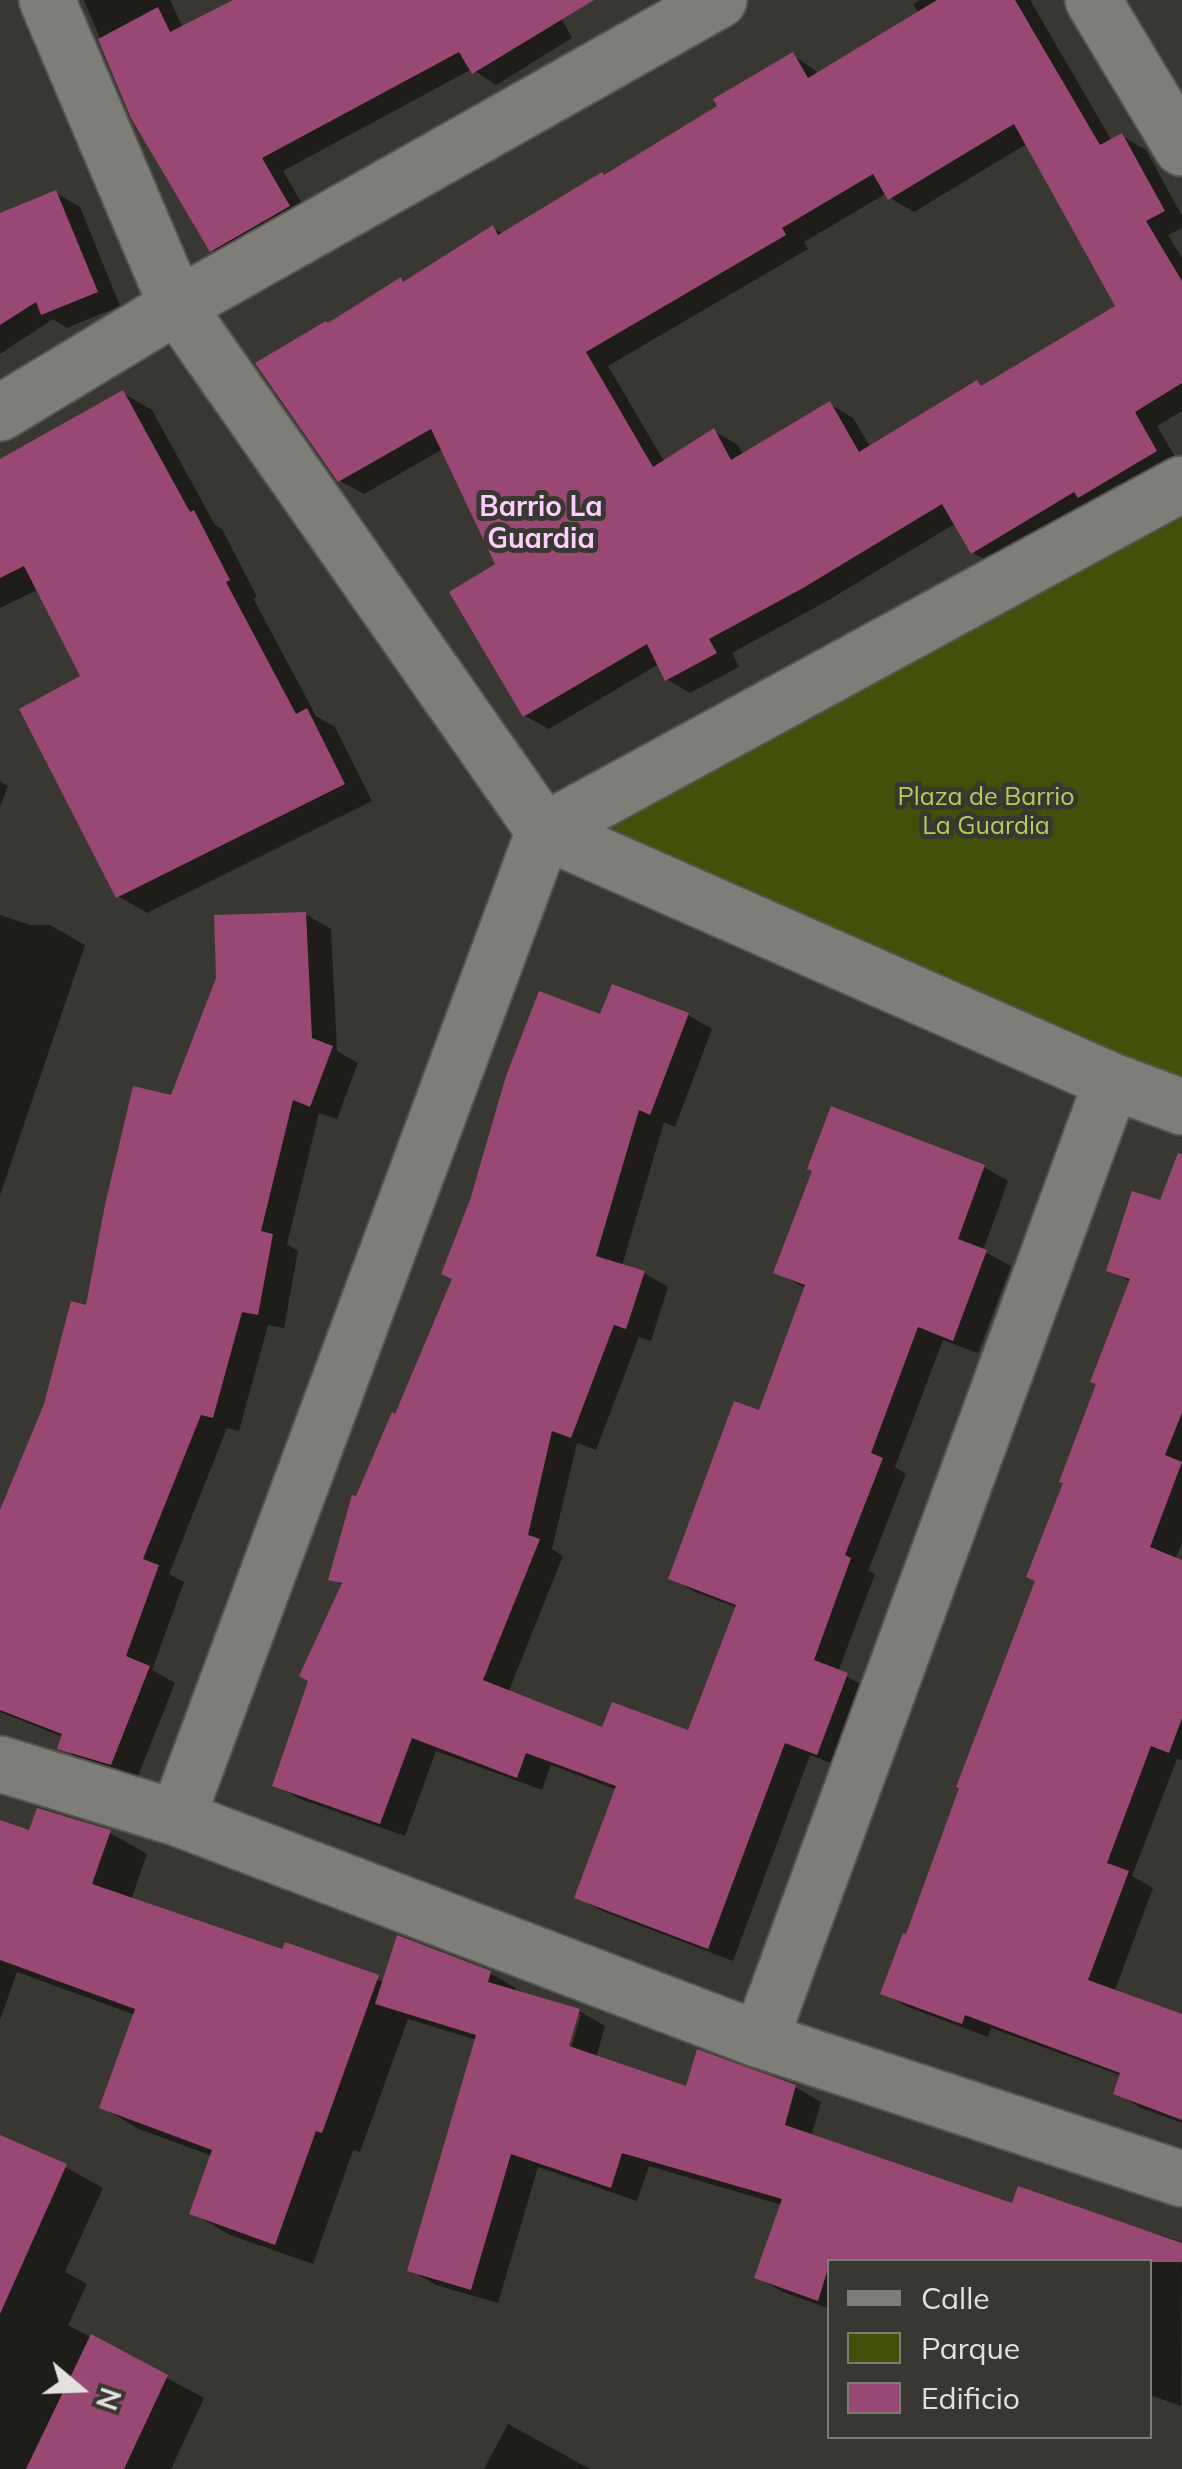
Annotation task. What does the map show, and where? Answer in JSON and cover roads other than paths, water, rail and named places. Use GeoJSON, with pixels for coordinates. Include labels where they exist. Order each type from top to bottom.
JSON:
{"type":"FeatureCollection","features":[{"type":"Feature","properties":{"kind":"street"},"geometry":{"type":"LineString","coordinates":[[47,0],[176,306],[544,831],[1112,1080],[1182,1107]]}},
{"type":"Feature","properties":{"kind":"street"},"geometry":{"type":"LineString","coordinates":[[0,413],[176,306],[718,0]]}},
{"type":"Feature","properties":{"kind":"street"},"geometry":{"type":"LineString","coordinates":[[1093,0],[1182,148]]}},
{"type":"Feature","properties":{"kind":"street"},"geometry":{"type":"LineString","coordinates":[[177,1818],[544,831],[1182,484]]}},
{"type":"Feature","properties":{"kind":"street"},"geometry":{"type":"LineString","coordinates":[[760,2040],[1112,1080]]}},
{"type":"Feature","properties":{"kind":"street"},"geometry":{"type":"LineString","coordinates":[[0,1764],[177,1818],[760,2040],[1182,2179]]}},
{"type":"Feature","properties":{"kind":"district","name":"Barrio La Guardia"},"geometry":{"type":"Point","coordinates":[541,524]}},
{"type":"Feature","properties":{"kind":"park label","name":"Plaza de Barrio La Guardia"},"geometry":{"type":"Point","coordinates":[986,812]}}]}
